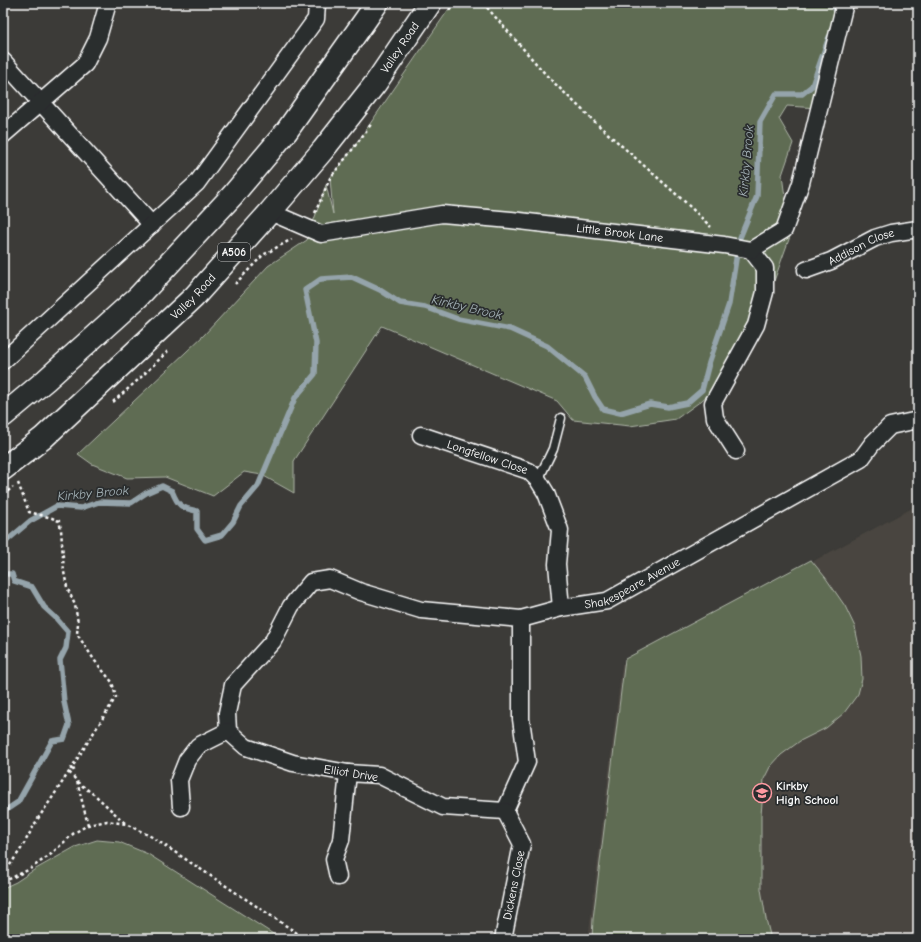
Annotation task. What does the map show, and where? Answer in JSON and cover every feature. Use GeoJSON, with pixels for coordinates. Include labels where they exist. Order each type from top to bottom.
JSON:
{"type":"FeatureCollection","features":[{"type":"Feature","properties":{"kind":"main road"},"geometry":{"type":"LineString","coordinates":[[3,416],[46,380],[138,297],[232,196],[286,132],[377,3]]}},
{"type":"Feature","properties":{"kind":"main road","name":"Valley Road"},"geometry":{"type":"LineString","coordinates":[[11,476],[43,438],[194,297],[270,212],[323,150],[375,84],[430,3]]}},
{"type":"Feature","properties":{"kind":"street"},"geometry":{"type":"LineString","coordinates":[[3,135],[85,64],[98,38],[108,3]]}},
{"type":"Feature","properties":{"kind":"street"},"geometry":{"type":"LineString","coordinates":[[3,361],[197,183],[316,19],[317,3]]}},
{"type":"Feature","properties":{"kind":"street"},"geometry":{"type":"LineString","coordinates":[[736,451],[716,418],[713,403],[756,325],[765,292],[765,268],[751,250],[784,230],[801,183],[844,3]]}},
{"type":"Feature","properties":{"kind":"street"},"geometry":{"type":"LineString","coordinates":[[3,61],[152,225]]}},
{"type":"Feature","properties":{"kind":"street","name":"Little Brook Lane"},"geometry":{"type":"LineString","coordinates":[[270,212],[321,234],[442,214],[510,220],[724,245],[751,250]]}},
{"type":"Feature","properties":{"kind":"street","name":"Addison Close"},"geometry":{"type":"LineString","coordinates":[[806,270],[831,261],[875,238],[891,233],[918,229]]}},
{"type":"Feature","properties":{"kind":"street","name":"Shakespeare Avenue"},"geometry":{"type":"LineString","coordinates":[[228,732],[226,713],[233,685],[273,641],[291,606],[311,582],[330,579],[361,592],[421,610],[521,619],[561,608],[607,601],[861,459],[872,444],[890,426],[918,420]]}},
{"type":"Feature","properties":{"kind":"street","name":"Longfellow Close"},"geometry":{"type":"LineString","coordinates":[[421,435],[530,471],[538,480],[546,493],[560,530],[558,564],[561,608]]}},
{"type":"Feature","properties":{"kind":"street"},"geometry":{"type":"LineString","coordinates":[[505,811],[527,762],[521,719],[521,619]]}},
{"type":"Feature","properties":{"kind":"street"},"geometry":{"type":"LineString","coordinates":[[181,807],[179,780],[187,760],[198,746],[228,732]]}},
{"type":"Feature","properties":{"kind":"street","name":"Elliot Drive"},"geometry":{"type":"LineString","coordinates":[[228,732],[246,747],[293,764],[348,773],[379,776],[443,807],[505,811]]}},
{"type":"Feature","properties":{"kind":"street"},"geometry":{"type":"LineString","coordinates":[[338,877],[334,859],[341,840],[348,773]]}},
{"type":"Feature","properties":{"kind":"street","name":"Dickens Close"},"geometry":{"type":"LineString","coordinates":[[503,939],[522,844],[505,811]]}},
{"type":"Feature","properties":{"kind":"lane"},"geometry":{"type":"LineString","coordinates":[[538,480],[553,449],[561,418]]}},
{"type":"Feature","properties":{"kind":"path"},"geometry":{"type":"LineString","coordinates":[[483,3],[548,77],[596,123],[710,224],[724,245]]}},
{"type":"Feature","properties":{"kind":"path"},"geometry":{"type":"LineString","coordinates":[[3,875],[21,849],[37,820],[116,697],[112,682],[95,662],[77,634],[78,623],[75,605],[67,587],[64,572],[59,521],[47,516],[29,512],[11,476]]}},
{"type":"Feature","properties":{"kind":"path"},"geometry":{"type":"LineString","coordinates":[[69,772],[77,768]]}},
{"type":"Feature","properties":{"kind":"path"},"geometry":{"type":"LineString","coordinates":[[69,772],[76,781],[96,796],[126,824],[152,837],[306,939]]}},
{"type":"Feature","properties":{"kind":"path"},"geometry":{"type":"LineString","coordinates":[[76,781],[88,824]]}},
{"type":"Feature","properties":{"kind":"path"},"geometry":{"type":"LineString","coordinates":[[3,882],[30,869],[50,855],[74,833],[88,824],[106,821],[126,824]]}},
{"type":"Feature","properties":{"kind":"shaded area","name":"Kirkby High School"},"geometry":{"type":"Polygon","coordinates":[[[918,505],[918,939],[588,939],[622,664],[918,505]]]}},
{"type":"Feature","properties":{"kind":"green space"},"geometry":{"type":"Polygon","coordinates":[[[453,3],[845,3],[819,108],[787,106],[779,119],[793,143],[782,175],[788,220],[797,217],[745,362],[701,401],[676,419],[630,426],[573,420],[557,401],[382,326],[294,461],[294,493],[262,475],[244,472],[213,496],[165,477],[127,478],[92,464],[78,454],[204,335],[268,266],[307,240],[326,185],[333,214],[330,178],[352,150],[453,3]]]}},
{"type":"Feature","properties":{"kind":"green space"},"geometry":{"type":"Polygon","coordinates":[[[811,560],[845,606],[855,627],[861,656],[862,679],[858,694],[844,713],[826,728],[800,741],[781,755],[770,767],[764,779],[761,815],[761,889],[771,939],[592,939],[593,919],[625,659],[811,560]]]}},
{"type":"Feature","properties":{"kind":"green space"},"geometry":{"type":"Polygon","coordinates":[[[97,840],[119,842],[148,854],[281,939],[3,939],[3,888],[16,882],[75,847],[97,840]]]}},
{"type":"Feature","properties":{"kind":"waterway","name":"Kirkby Brook"},"geometry":{"type":"LineString","coordinates":[[833,3],[837,16]]}},
{"type":"Feature","properties":{"kind":"waterway","name":"Kirkby Brook"},"geometry":{"type":"LineString","coordinates":[[3,544],[30,521],[57,506],[81,508],[99,502],[131,503],[146,493],[162,486],[172,491],[176,500],[181,506],[197,511],[197,529],[205,540],[222,535],[233,522],[241,506],[258,486],[295,398],[315,374],[316,343],[305,290],[321,279],[352,277],[380,290],[400,303],[425,307],[458,319],[510,329],[547,346],[585,377],[603,409],[620,413],[650,404],[668,407],[687,403],[702,390],[709,363],[729,304],[739,240],[757,196],[760,122],[776,94],[802,94],[812,86],[829,37]]}},
{"type":"Feature","properties":{"kind":"waterway","name":"Kirkby Brook"},"geometry":{"type":"LineString","coordinates":[[3,574],[12,574],[14,581],[32,587],[44,607],[68,632],[66,648],[60,660],[64,702],[69,725],[64,739],[52,741],[18,802],[3,812]]}},
{"type":"Feature","properties":{"kind":"place","name":"Kirkby High School"},"geometry":{"type":"Point","coordinates":[762,793]}}]}
